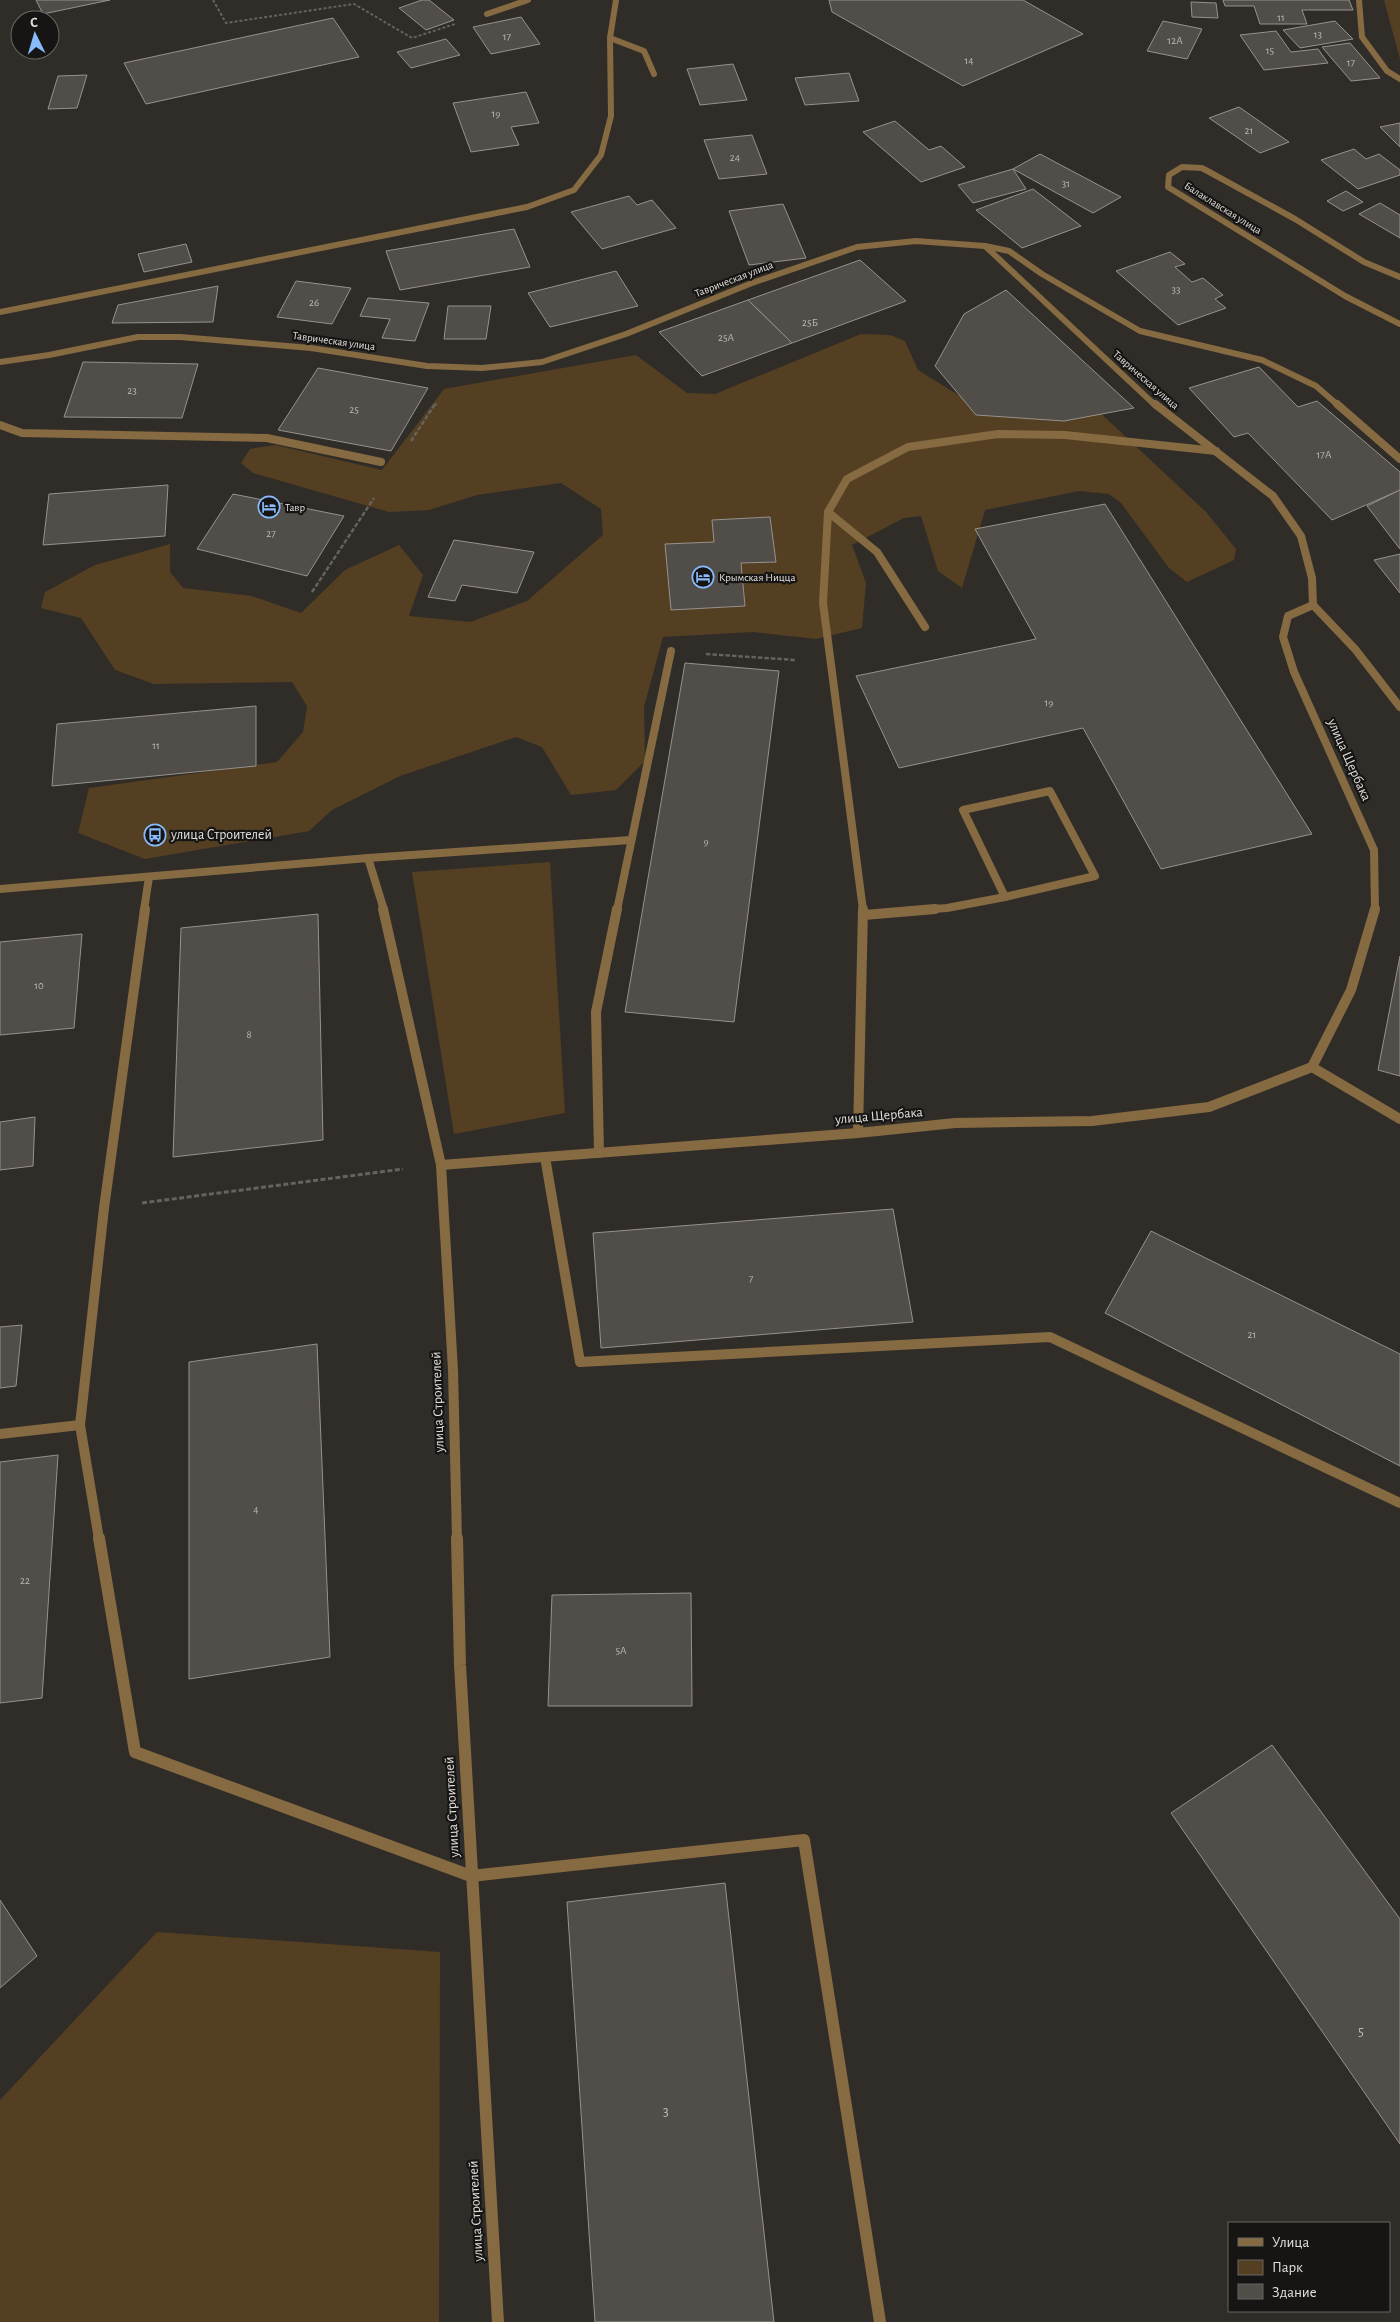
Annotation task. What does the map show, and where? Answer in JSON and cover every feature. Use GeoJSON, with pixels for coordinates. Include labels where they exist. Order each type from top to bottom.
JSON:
{"type":"FeatureCollection","features":[{"type":"Feature","properties":{"kind":"street"},"geometry":{"type":"LineString","coordinates":[[487,14],[528,0]]}},
{"type":"Feature","properties":{"kind":"street"},"geometry":{"type":"LineString","coordinates":[[0,312],[527,207],[574,190],[602,155],[611,116],[610,38],[616,0]]}},
{"type":"Feature","properties":{"kind":"street"},"geometry":{"type":"LineString","coordinates":[[1359,0],[1362,38],[1388,71],[1400,79]]}},
{"type":"Feature","properties":{"kind":"street"},"geometry":{"type":"LineString","coordinates":[[610,38],[644,51],[654,74]]}},
{"type":"Feature","properties":{"kind":"street","name":"Балаклавская улица"},"geometry":{"type":"LineString","coordinates":[[1400,277],[1364,262],[1295,219],[1202,168],[1182,167],[1169,175],[1168,187],[1345,296],[1400,324]]}},
{"type":"Feature","properties":{"kind":"street","name":"Таврическая улица"},"geometry":{"type":"LineString","coordinates":[[0,362],[49,355],[138,337],[180,337],[311,348],[427,366],[482,368],[542,362],[626,334],[752,283],[857,247],[916,241],[985,246],[1153,403],[1274,496],[1301,536],[1312,578],[1312,605]]}},
{"type":"Feature","properties":{"kind":"street"},"geometry":{"type":"LineString","coordinates":[[985,246],[1008,250],[1042,274],[1140,331],[1262,360],[1316,386],[1400,459]]}},
{"type":"Feature","properties":{"kind":"street"},"geometry":{"type":"LineString","coordinates":[[0,425],[22,433],[267,438],[381,462]]}},
{"type":"Feature","properties":{"kind":"street"},"geometry":{"type":"LineString","coordinates":[[858,1133],[860,988],[864,915],[823,603],[828,512],[847,479],[908,447],[998,434],[1066,435],[1216,451]]}},
{"type":"Feature","properties":{"kind":"street"},"geometry":{"type":"LineString","coordinates":[[828,512],[877,552],[925,627]]}},
{"type":"Feature","properties":{"kind":"street"},"geometry":{"type":"LineString","coordinates":[[1312,605],[1355,649],[1400,707]]}},
{"type":"Feature","properties":{"kind":"street","name":"улица Щербака"},"geometry":{"type":"LineString","coordinates":[[441,1165],[858,1133],[955,1123],[1092,1121],[1209,1107],[1312,1067],[1351,990],[1376,907],[1374,850],[1294,672],[1282,637],[1288,616],[1312,605]]}},
{"type":"Feature","properties":{"kind":"street"},"geometry":{"type":"LineString","coordinates":[[599,1153],[596,1012],[671,651]]}},
{"type":"Feature","properties":{"kind":"street"},"geometry":{"type":"LineString","coordinates":[[864,915],[947,908],[1006,897],[1095,876],[1050,791],[963,810],[1006,897]]}},
{"type":"Feature","properties":{"kind":"street"},"geometry":{"type":"LineString","coordinates":[[0,889],[368,858],[631,840]]}},
{"type":"Feature","properties":{"kind":"street","name":"улица Строителей"},"geometry":{"type":"LineString","coordinates":[[368,858],[381,898],[441,1165],[453,1370],[460,1665],[498,2322]]}},
{"type":"Feature","properties":{"kind":"street"},"geometry":{"type":"LineString","coordinates":[[149,877],[104,1208],[80,1425],[135,1752],[471,1876],[804,1840],[880,2322]]}},
{"type":"Feature","properties":{"kind":"street"},"geometry":{"type":"LineString","coordinates":[[1312,1067],[1400,1119]]}},
{"type":"Feature","properties":{"kind":"street"},"geometry":{"type":"LineString","coordinates":[[546,1157],[580,1362],[1050,1337],[1400,1503]]}},
{"type":"Feature","properties":{"kind":"street"},"geometry":{"type":"LineString","coordinates":[[0,1434],[80,1425]]}},
{"type":"Feature","properties":{"kind":"path"},"geometry":{"type":"LineString","coordinates":[[212,0],[226,23],[354,4],[412,38],[487,14]]}},
{"type":"Feature","properties":{"kind":"path"},"geometry":{"type":"LineString","coordinates":[[671,651],[785,659]]}},
{"type":"Feature","properties":{"kind":"path"},"geometry":{"type":"LineString","coordinates":[[104,1208],[441,1165]]}},
{"type":"Feature","properties":{"kind":"green space"},"geometry":{"type":"Polygon","coordinates":[[[1384,0],[1400,0],[1400,59],[1384,0]]]}},
{"type":"Feature","properties":{"kind":"green space"},"geometry":{"type":"Polygon","coordinates":[[[861,334],[890,335],[905,341],[918,370],[966,400],[1095,408],[1206,512],[1236,549],[1234,560],[1187,582],[1169,568],[1121,503],[1109,494],[1079,491],[985,510],[962,588],[938,571],[921,516],[904,518],[852,545],[866,583],[862,628],[816,639],[752,632],[663,637],[644,707],[645,761],[616,790],[571,795],[542,747],[516,737],[400,776],[332,810],[309,831],[145,859],[78,833],[89,788],[277,762],[303,732],[307,706],[292,682],[154,684],[115,670],[81,618],[41,608],[45,592],[95,565],[170,544],[170,572],[183,588],[252,596],[301,613],[345,570],[399,545],[423,575],[409,616],[470,622],[527,601],[603,535],[601,509],[561,483],[477,495],[429,510],[389,512],[253,473],[241,463],[250,449],[275,445],[382,470],[444,389],[636,355],[687,393],[715,394],[861,334]]]}},
{"type":"Feature","properties":{"kind":"green space"},"geometry":{"type":"Polygon","coordinates":[[[550,862],[565,1113],[454,1134],[412,872],[550,862]]]}},
{"type":"Feature","properties":{"kind":"green space"},"geometry":{"type":"Polygon","coordinates":[[[157,1932],[440,1952],[439,2322],[0,2322],[0,2100],[157,1932]]]}},
{"type":"Feature","properties":{"kind":"building"},"geometry":{"type":"Polygon","coordinates":[[[36,0],[110,0],[60,10],[41,10],[36,0]]]}},
{"type":"Feature","properties":{"kind":"building"},"geometry":{"type":"Polygon","coordinates":[[[422,0],[429,0],[454,20],[426,30],[399,8],[422,0]]]}},
{"type":"Feature","properties":{"kind":"building"},"geometry":{"type":"Polygon","coordinates":[[[829,0],[1023,0],[1083,34],[963,86],[832,12],[829,0]]]}},
{"type":"Feature","properties":{"kind":"building"},"geometry":{"type":"Polygon","coordinates":[[[1223,0],[1349,0],[1353,10],[1302,10],[1307,24],[1260,24],[1254,6],[1225,6],[1223,0]]]}},
{"type":"Feature","properties":{"kind":"building"},"geometry":{"type":"Polygon","coordinates":[[[1191,2],[1216,3],[1218,18],[1192,17],[1191,2]]]}},
{"type":"Feature","properties":{"kind":"building"},"geometry":{"type":"Polygon","coordinates":[[[521,17],[540,44],[491,54],[473,27],[521,17]]]}},
{"type":"Feature","properties":{"kind":"building"},"geometry":{"type":"Polygon","coordinates":[[[333,18],[359,57],[146,104],[124,63],[333,18]]]}},
{"type":"Feature","properties":{"kind":"building"},"geometry":{"type":"Polygon","coordinates":[[[1163,21],[1202,29],[1187,59],[1147,51],[1163,21]]]}},
{"type":"Feature","properties":{"kind":"building"},"geometry":{"type":"Polygon","coordinates":[[[1335,21],[1353,39],[1300,48],[1283,30],[1335,21]]]}},
{"type":"Feature","properties":{"kind":"building"},"geometry":{"type":"Polygon","coordinates":[[[1276,31],[1291,52],[1318,49],[1328,63],[1264,70],[1240,35],[1276,31]]]}},
{"type":"Feature","properties":{"kind":"building"},"geometry":{"type":"Polygon","coordinates":[[[446,39],[460,55],[411,68],[397,52],[446,39]]]}},
{"type":"Feature","properties":{"kind":"building"},"geometry":{"type":"Polygon","coordinates":[[[1350,43],[1380,78],[1351,81],[1322,47],[1350,43]]]}},
{"type":"Feature","properties":{"kind":"building"},"geometry":{"type":"Polygon","coordinates":[[[733,64],[747,100],[700,105],[687,69],[733,64]]]}},
{"type":"Feature","properties":{"kind":"building"},"geometry":{"type":"Polygon","coordinates":[[[849,73],[859,101],[805,105],[795,78],[849,73]]]}},
{"type":"Feature","properties":{"kind":"building"},"geometry":{"type":"Polygon","coordinates":[[[87,75],[77,108],[48,109],[58,76],[87,75]]]}},
{"type":"Feature","properties":{"kind":"building"},"geometry":{"type":"Polygon","coordinates":[[[526,92],[539,123],[511,127],[519,145],[471,152],[453,103],[526,92]]]}},
{"type":"Feature","properties":{"kind":"building"},"geometry":{"type":"Polygon","coordinates":[[[1239,107],[1289,142],[1260,153],[1209,118],[1239,107]]]}},
{"type":"Feature","properties":{"kind":"building"},"geometry":{"type":"Polygon","coordinates":[[[895,121],[929,150],[941,146],[965,167],[921,182],[863,132],[895,121]]]}},
{"type":"Feature","properties":{"kind":"building"},"geometry":{"type":"Polygon","coordinates":[[[1400,123],[1400,147],[1380,127],[1400,123]]]}},
{"type":"Feature","properties":{"kind":"building"},"geometry":{"type":"Polygon","coordinates":[[[752,135],[767,174],[719,179],[704,140],[752,135]]]}},
{"type":"Feature","properties":{"kind":"building"},"geometry":{"type":"Polygon","coordinates":[[[1354,149],[1366,159],[1379,154],[1400,170],[1400,175],[1358,189],[1321,160],[1354,149]]]}},
{"type":"Feature","properties":{"kind":"building"},"geometry":{"type":"Polygon","coordinates":[[[1040,154],[1121,197],[1093,213],[1013,169],[1040,154]]]}},
{"type":"Feature","properties":{"kind":"building"},"geometry":{"type":"Polygon","coordinates":[[[1013,169],[1026,189],[973,203],[958,185],[1013,169]]]}},
{"type":"Feature","properties":{"kind":"building"},"geometry":{"type":"Polygon","coordinates":[[[1033,189],[1081,226],[1022,248],[976,210],[1033,189]]]}},
{"type":"Feature","properties":{"kind":"building"},"geometry":{"type":"Polygon","coordinates":[[[1346,191],[1363,202],[1343,211],[1327,201],[1346,191]]]}},
{"type":"Feature","properties":{"kind":"building"},"geometry":{"type":"Polygon","coordinates":[[[629,196],[637,205],[652,200],[676,228],[602,249],[571,212],[629,196]]]}},
{"type":"Feature","properties":{"kind":"building"},"geometry":{"type":"Polygon","coordinates":[[[1380,203],[1400,215],[1400,238],[1359,214],[1380,203]]]}},
{"type":"Feature","properties":{"kind":"building"},"geometry":{"type":"Polygon","coordinates":[[[783,204],[806,258],[749,265],[729,211],[783,204]]]}},
{"type":"Feature","properties":{"kind":"building"},"geometry":{"type":"Polygon","coordinates":[[[514,229],[530,267],[400,290],[386,251],[514,229]]]}},
{"type":"Feature","properties":{"kind":"building"},"geometry":{"type":"Polygon","coordinates":[[[186,244],[192,262],[144,272],[138,254],[186,244]]]}},
{"type":"Feature","properties":{"kind":"building"},"geometry":{"type":"Polygon","coordinates":[[[1170,252],[1185,264],[1175,267],[1192,282],[1203,278],[1223,295],[1215,299],[1226,308],[1178,325],[1116,271],[1170,252]]]}},
{"type":"Feature","properties":{"kind":"building"},"geometry":{"type":"Polygon","coordinates":[[[860,260],[906,301],[792,343],[748,300],[860,260]]]}},
{"type":"Feature","properties":{"kind":"building"},"geometry":{"type":"Polygon","coordinates":[[[616,271],[638,306],[550,327],[528,293],[616,271]]]}},
{"type":"Feature","properties":{"kind":"building"},"geometry":{"type":"Polygon","coordinates":[[[296,281],[351,288],[332,324],[277,317],[296,281]]]}},
{"type":"Feature","properties":{"kind":"building"},"geometry":{"type":"Polygon","coordinates":[[[218,286],[213,322],[112,323],[118,305],[218,286]]]}},
{"type":"Feature","properties":{"kind":"building"},"geometry":{"type":"Polygon","coordinates":[[[1006,290],[1134,408],[1064,421],[976,415],[935,366],[964,314],[1006,290]]]}},
{"type":"Feature","properties":{"kind":"building"},"geometry":{"type":"Polygon","coordinates":[[[368,298],[429,303],[415,341],[382,338],[390,319],[360,316],[368,298]]]}},
{"type":"Feature","properties":{"kind":"building"},"geometry":{"type":"Polygon","coordinates":[[[748,300],[792,343],[702,376],[659,332],[748,300]]]}},
{"type":"Feature","properties":{"kind":"building"},"geometry":{"type":"Polygon","coordinates":[[[448,306],[491,306],[486,339],[444,339],[448,306]]]}},
{"type":"Feature","properties":{"kind":"building"},"geometry":{"type":"Polygon","coordinates":[[[83,362],[198,364],[182,418],[64,417],[83,362]]]}},
{"type":"Feature","properties":{"kind":"building"},"geometry":{"type":"Polygon","coordinates":[[[1259,367],[1298,407],[1317,401],[1400,472],[1400,490],[1332,520],[1248,433],[1234,437],[1189,388],[1259,367]]]}},
{"type":"Feature","properties":{"kind":"building"},"geometry":{"type":"Polygon","coordinates":[[[318,368],[428,388],[391,451],[278,430],[318,368]]]}},
{"type":"Feature","properties":{"kind":"building"},"geometry":{"type":"Polygon","coordinates":[[[168,485],[165,536],[43,545],[49,494],[168,485]]]}},
{"type":"Feature","properties":{"kind":"building"},"geometry":{"type":"Polygon","coordinates":[[[1400,490],[1400,549],[1367,506],[1400,490]]]}},
{"type":"Feature","properties":{"kind":"building"},"geometry":{"type":"Polygon","coordinates":[[[233,494],[344,516],[307,576],[197,549],[233,494]]]}},
{"type":"Feature","properties":{"kind":"building"},"geometry":{"type":"Polygon","coordinates":[[[1105,504],[1312,834],[1161,869],[1083,728],[899,768],[856,676],[1036,639],[975,529],[1105,504]]]}},
{"type":"Feature","properties":{"kind":"building"},"geometry":{"type":"Polygon","coordinates":[[[770,517],[776,562],[741,563],[745,606],[671,610],[665,544],[714,542],[712,520],[770,517]]]}},
{"type":"Feature","properties":{"kind":"building"},"geometry":{"type":"Polygon","coordinates":[[[454,540],[534,552],[517,593],[462,585],[455,601],[428,597],[454,540]]]}},
{"type":"Feature","properties":{"kind":"building"},"geometry":{"type":"Polygon","coordinates":[[[1400,554],[1400,593],[1374,560],[1400,554]]]}},
{"type":"Feature","properties":{"kind":"building"},"geometry":{"type":"Polygon","coordinates":[[[685,663],[779,671],[734,1022],[625,1012],[685,663]]]}},
{"type":"Feature","properties":{"kind":"building"},"geometry":{"type":"Polygon","coordinates":[[[256,706],[256,766],[52,786],[57,724],[256,706]]]}},
{"type":"Feature","properties":{"kind":"building"},"geometry":{"type":"Polygon","coordinates":[[[318,914],[323,1140],[173,1157],[181,928],[318,914]]]}},
{"type":"Feature","properties":{"kind":"building"},"geometry":{"type":"Polygon","coordinates":[[[82,934],[74,1028],[0,1035],[0,942],[82,934]]]}},
{"type":"Feature","properties":{"kind":"building"},"geometry":{"type":"Polygon","coordinates":[[[1400,956],[1400,1076],[1378,1070],[1400,956]]]}},
{"type":"Feature","properties":{"kind":"building"},"geometry":{"type":"Polygon","coordinates":[[[35,1117],[33,1166],[0,1170],[0,1122],[35,1117]]]}},
{"type":"Feature","properties":{"kind":"building"},"geometry":{"type":"Polygon","coordinates":[[[893,1209],[913,1322],[601,1348],[593,1233],[893,1209]]]}},
{"type":"Feature","properties":{"kind":"building"},"geometry":{"type":"Polygon","coordinates":[[[1151,1231],[1400,1354],[1400,1466],[1105,1313],[1151,1231]]]}},
{"type":"Feature","properties":{"kind":"building"},"geometry":{"type":"Polygon","coordinates":[[[22,1325],[16,1386],[0,1388],[0,1327],[22,1325]]]}},
{"type":"Feature","properties":{"kind":"building"},"geometry":{"type":"Polygon","coordinates":[[[317,1344],[330,1657],[189,1679],[189,1362],[317,1344]]]}},
{"type":"Feature","properties":{"kind":"building"},"geometry":{"type":"Polygon","coordinates":[[[58,1455],[42,1698],[0,1703],[0,1462],[58,1455]]]}},
{"type":"Feature","properties":{"kind":"building"},"geometry":{"type":"Polygon","coordinates":[[[691,1593],[692,1706],[548,1706],[552,1595],[691,1593]]]}},
{"type":"Feature","properties":{"kind":"building"},"geometry":{"type":"Polygon","coordinates":[[[1272,1745],[1400,1919],[1400,2144],[1171,1813],[1272,1745]]]}},
{"type":"Feature","properties":{"kind":"building"},"geometry":{"type":"Polygon","coordinates":[[[725,1883],[774,2322],[595,2322],[567,1902],[725,1883]]]}},
{"type":"Feature","properties":{"kind":"building"},"geometry":{"type":"Polygon","coordinates":[[[0,1900],[37,1956],[0,1988],[0,1900]]]}},
{"type":"Feature","properties":{"kind":"place","name":"Тавр"},"geometry":{"type":"Point","coordinates":[269,507]}},
{"type":"Feature","properties":{"kind":"place","name":"Крымская Ницца"},"geometry":{"type":"Point","coordinates":[703,577]}},
{"type":"Feature","properties":{"kind":"place","name":"улица Строителей"},"geometry":{"type":"Point","coordinates":[155,835]}}]}
